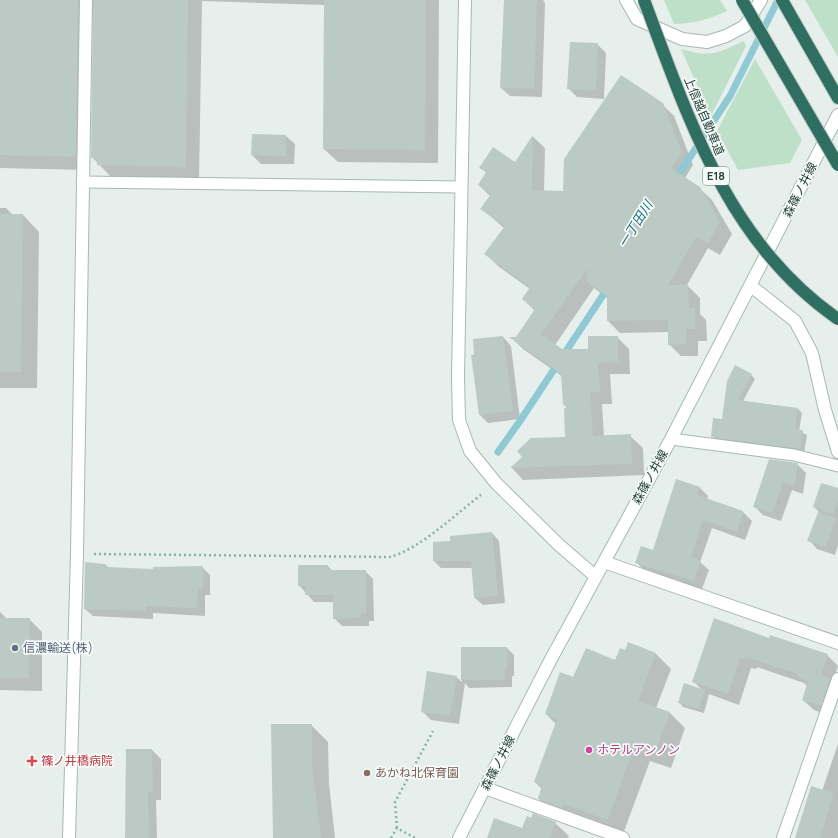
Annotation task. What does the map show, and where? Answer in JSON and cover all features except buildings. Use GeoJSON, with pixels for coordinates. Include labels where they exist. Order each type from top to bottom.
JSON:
{"type":"FeatureCollection","features":[{"type":"Feature","properties":{"kind":"highway","name":"上信越自動車道"},"geometry":{"type":"LineString","coordinates":[[644,0],[699,143],[732,206],[750,233],[772,261],[798,288],[838,319]]}},
{"type":"Feature","properties":{"kind":"highway"},"geometry":{"type":"LineString","coordinates":[[742,0],[838,165]]}},
{"type":"Feature","properties":{"kind":"highway"},"geometry":{"type":"LineString","coordinates":[[782,0],[838,98]]}},
{"type":"Feature","properties":{"kind":"street"},"geometry":{"type":"LineString","coordinates":[[69,838],[77,554],[86,0]]}},
{"type":"Feature","properties":{"kind":"street"},"geometry":{"type":"LineString","coordinates":[[465,0],[458,377],[459,420],[470,451],[496,483],[559,545],[595,576]]}},
{"type":"Feature","properties":{"kind":"street"},"geometry":{"type":"LineString","coordinates":[[626,0],[637,19],[682,39],[707,42],[726,36],[745,26],[761,0]]}},
{"type":"Feature","properties":{"kind":"street","name":"森篠ノ井線"},"geometry":{"type":"LineString","coordinates":[[459,838],[595,576],[671,439],[838,115]]}},
{"type":"Feature","properties":{"kind":"street"},"geometry":{"type":"LineString","coordinates":[[751,286],[795,321],[812,353],[824,410],[838,452]]}},
{"type":"Feature","properties":{"kind":"street"},"geometry":{"type":"LineString","coordinates":[[604,562],[838,643]]}},
{"type":"Feature","properties":{"kind":"street"},"geometry":{"type":"LineString","coordinates":[[784,838],[838,679]]}},
{"type":"Feature","properties":{"kind":"street"},"geometry":{"type":"LineString","coordinates":[[486,788],[623,838]]}},
{"type":"Feature","properties":{"kind":"lane"},"geometry":{"type":"LineString","coordinates":[[82,182],[461,187]]}},
{"type":"Feature","properties":{"kind":"lane"},"geometry":{"type":"LineString","coordinates":[[671,439],[794,455],[838,466]]}},
{"type":"Feature","properties":{"kind":"path"},"geometry":{"type":"LineString","coordinates":[[77,554],[390,556],[400,554],[419,542],[496,483]]}},
{"type":"Feature","properties":{"kind":"path"},"geometry":{"type":"LineString","coordinates":[[391,838],[397,828],[395,802],[433,731]]}},
{"type":"Feature","properties":{"kind":"path"},"geometry":{"type":"LineString","coordinates":[[397,828],[415,838]]}},
{"type":"Feature","properties":{"kind":"green space"},"geometry":{"type":"Polygon","coordinates":[[[664,0],[720,0],[727,11],[701,20],[674,24],[664,0]]]}},
{"type":"Feature","properties":{"kind":"green space"},"geometry":{"type":"Polygon","coordinates":[[[805,0],[838,0],[838,57],[805,0]]]}},
{"type":"Feature","properties":{"kind":"green space"},"geometry":{"type":"Polygon","coordinates":[[[744,41],[746,46],[711,116],[681,49],[707,54],[727,49],[744,41]]]}},
{"type":"Feature","properties":{"kind":"green space"},"geometry":{"type":"Polygon","coordinates":[[[755,59],[802,140],[790,163],[738,170],[717,131],[755,59]]]}},
{"type":"Feature","properties":{"kind":"waterway","name":"一丁田川"},"geometry":{"type":"LineString","coordinates":[[675,180],[730,96],[778,0]]}},
{"type":"Feature","properties":{"kind":"waterway","name":"一丁田川"},"geometry":{"type":"LineString","coordinates":[[498,452],[609,286]]}},
{"type":"Feature","properties":{"kind":"place","name":"信濃輸送(株)"},"geometry":{"type":"Point","coordinates":[15,648]}},
{"type":"Feature","properties":{"kind":"place","name":"ホテルアンノン"},"geometry":{"type":"Point","coordinates":[589,750]}},
{"type":"Feature","properties":{"kind":"place","name":"篠ノ井橋病院"},"geometry":{"type":"Point","coordinates":[32,761]}},
{"type":"Feature","properties":{"kind":"place","name":"あかね北保育園"},"geometry":{"type":"Point","coordinates":[367,773]}}]}
